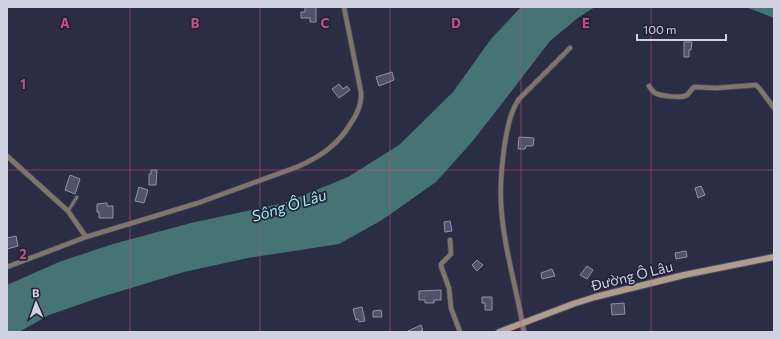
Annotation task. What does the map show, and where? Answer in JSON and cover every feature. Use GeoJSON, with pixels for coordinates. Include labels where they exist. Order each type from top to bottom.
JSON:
{"type":"FeatureCollection","features":[{"type":"Feature","properties":{"kind":"main road","name":"Đường Ô Lâu"},"geometry":{"type":"LineString","coordinates":[[499,332],[595,297],[684,275],[774,257]]}},
{"type":"Feature","properties":{"kind":"street"},"geometry":{"type":"LineString","coordinates":[[7,267],[86,237],[198,203],[297,167],[322,154],[345,133],[356,115],[361,102],[361,92],[344,7]]}},
{"type":"Feature","properties":{"kind":"street"},"geometry":{"type":"LineString","coordinates":[[524,332],[506,240],[501,202],[502,159],[507,128],[512,112],[519,99],[570,48]]}},
{"type":"Feature","properties":{"kind":"street"},"geometry":{"type":"LineString","coordinates":[[649,86],[652,91],[659,95],[683,96],[687,95],[694,87],[716,88],[756,85],[774,108]]}},
{"type":"Feature","properties":{"kind":"street"},"geometry":{"type":"LineString","coordinates":[[7,156],[68,211],[86,237]]}},
{"type":"Feature","properties":{"kind":"street"},"geometry":{"type":"LineString","coordinates":[[450,240],[451,254],[440,266],[449,288],[451,308],[460,332]]}},
{"type":"Feature","properties":{"kind":"lane"},"geometry":{"type":"LineString","coordinates":[[68,211],[77,197]]}},
{"type":"Feature","properties":{"kind":"water","name":"Sông Ô Lâu"},"geometry":{"type":"Polygon","coordinates":[[[521,7],[595,7],[579,17],[550,41],[472,142],[436,182],[382,220],[339,244],[248,258],[184,272],[101,297],[49,315],[19,332],[7,332],[7,285],[59,262],[113,244],[191,223],[284,203],[348,177],[399,145],[453,92],[491,39],[521,7]]]}},
{"type":"Feature","properties":{"kind":"water"},"geometry":{"type":"Polygon","coordinates":[[[746,7],[774,7],[774,18],[746,7]]]}},
{"type":"Feature","properties":{"kind":"building"},"geometry":{"type":"Polygon","coordinates":[[[305,7],[316,7],[316,22],[310,22],[310,18],[301,18],[301,12],[305,12],[305,7]]]}},
{"type":"Feature","properties":{"kind":"building"},"geometry":{"type":"Polygon","coordinates":[[[684,42],[692,42],[691,50],[689,50],[689,57],[684,57],[684,42]]]}},
{"type":"Feature","properties":{"kind":"building"},"geometry":{"type":"Polygon","coordinates":[[[392,72],[394,80],[379,86],[376,77],[392,72]]]}},
{"type":"Feature","properties":{"kind":"building"},"geometry":{"type":"Polygon","coordinates":[[[339,84],[343,89],[347,86],[350,90],[339,98],[332,89],[339,84]]]}},
{"type":"Feature","properties":{"kind":"building"},"geometry":{"type":"Polygon","coordinates":[[[519,137],[534,138],[533,146],[526,146],[525,149],[518,149],[519,137]]]}},
{"type":"Feature","properties":{"kind":"building"},"geometry":{"type":"Polygon","coordinates":[[[151,170],[157,170],[156,185],[149,185],[149,174],[151,174],[151,170]]]}},
{"type":"Feature","properties":{"kind":"building"},"geometry":{"type":"Polygon","coordinates":[[[70,175],[80,179],[75,194],[65,190],[70,175]]]}},
{"type":"Feature","properties":{"kind":"building"},"geometry":{"type":"Polygon","coordinates":[[[701,186],[705,195],[698,198],[695,188],[701,186]]]}},
{"type":"Feature","properties":{"kind":"building"},"geometry":{"type":"Polygon","coordinates":[[[139,187],[148,190],[144,203],[135,201],[139,187]]]}},
{"type":"Feature","properties":{"kind":"building"},"geometry":{"type":"Polygon","coordinates":[[[107,203],[107,206],[113,206],[113,218],[99,218],[97,204],[107,203]]]}},
{"type":"Feature","properties":{"kind":"building"},"geometry":{"type":"Polygon","coordinates":[[[450,221],[452,231],[445,232],[444,222],[450,221]]]}},
{"type":"Feature","properties":{"kind":"building"},"geometry":{"type":"Polygon","coordinates":[[[16,236],[18,246],[7,249],[7,238],[16,236]]]}},
{"type":"Feature","properties":{"kind":"building"},"geometry":{"type":"Polygon","coordinates":[[[686,251],[687,257],[676,259],[675,253],[686,251]]]}},
{"type":"Feature","properties":{"kind":"building"},"geometry":{"type":"Polygon","coordinates":[[[477,260],[483,265],[477,271],[472,265],[477,260]]]}},
{"type":"Feature","properties":{"kind":"building"},"geometry":{"type":"Polygon","coordinates":[[[587,266],[593,270],[587,279],[580,275],[587,266]]]}},
{"type":"Feature","properties":{"kind":"building"},"geometry":{"type":"Polygon","coordinates":[[[552,269],[555,276],[542,279],[541,273],[552,269]]]}},
{"type":"Feature","properties":{"kind":"building"},"geometry":{"type":"Polygon","coordinates":[[[441,290],[441,300],[434,300],[434,303],[425,303],[425,300],[419,300],[419,291],[441,290]]]}},
{"type":"Feature","properties":{"kind":"building"},"geometry":{"type":"Polygon","coordinates":[[[482,297],[492,297],[492,310],[485,310],[485,303],[482,303],[482,297]]]}},
{"type":"Feature","properties":{"kind":"building"},"geometry":{"type":"Polygon","coordinates":[[[624,303],[625,314],[612,315],[611,304],[624,303]]]}},
{"type":"Feature","properties":{"kind":"building"},"geometry":{"type":"Polygon","coordinates":[[[362,307],[365,321],[359,322],[358,319],[356,320],[353,309],[362,307]]]}},
{"type":"Feature","properties":{"kind":"building"},"geometry":{"type":"Polygon","coordinates":[[[381,310],[382,317],[373,317],[373,311],[381,310]]]}},
{"type":"Feature","properties":{"kind":"building"},"geometry":{"type":"Polygon","coordinates":[[[421,325],[423,330],[418,332],[406,332],[421,325]]]}}]}
